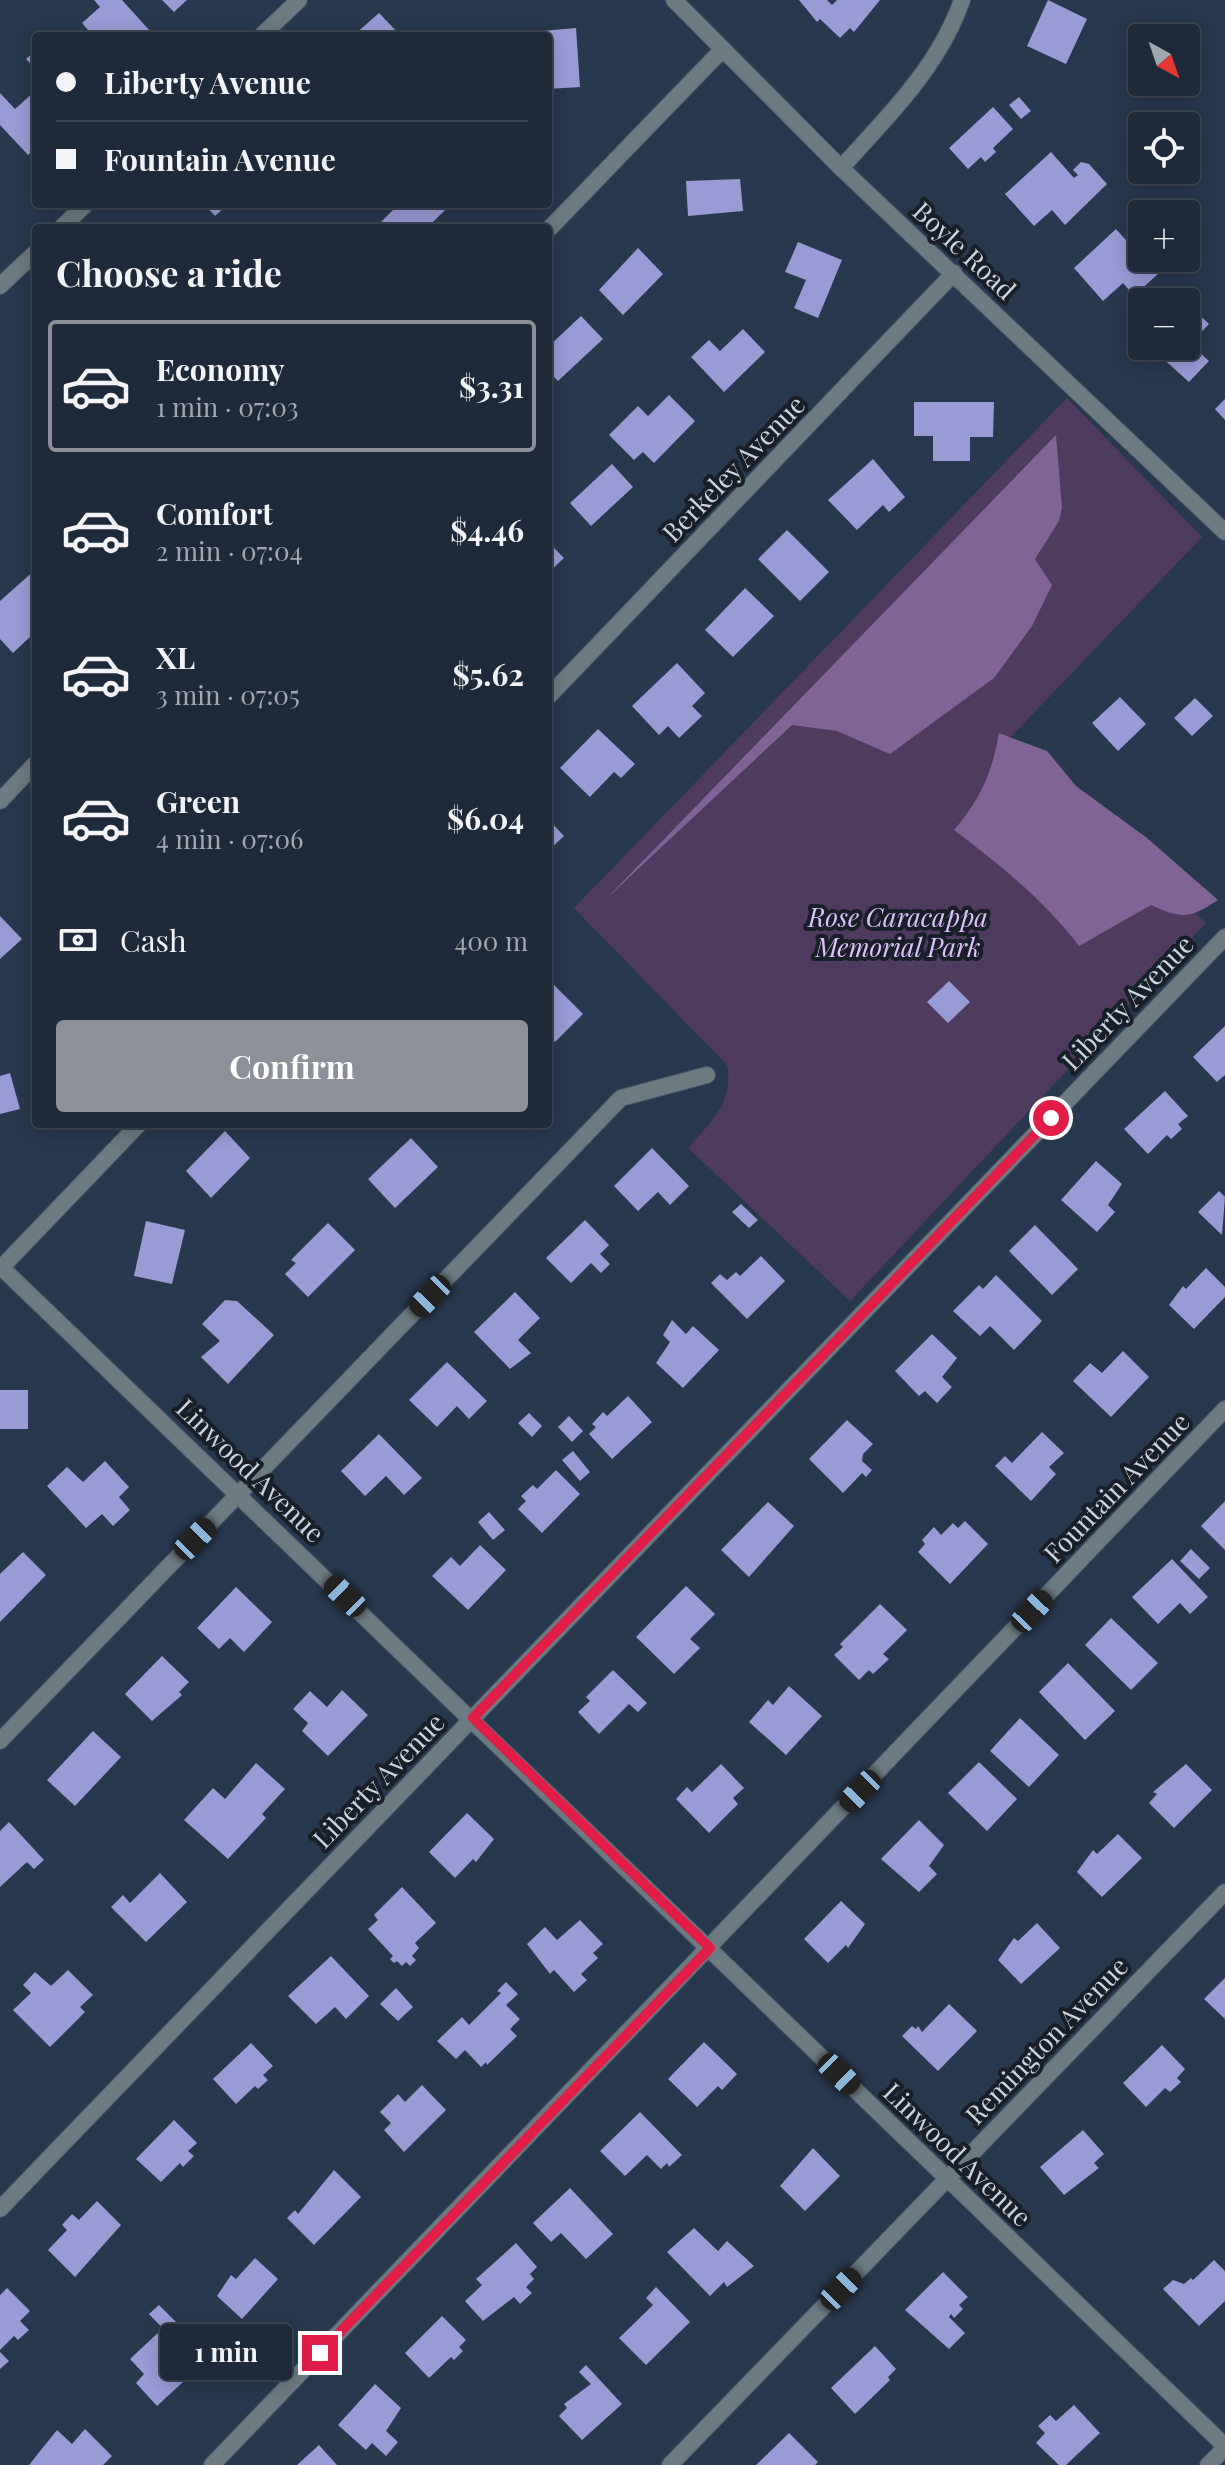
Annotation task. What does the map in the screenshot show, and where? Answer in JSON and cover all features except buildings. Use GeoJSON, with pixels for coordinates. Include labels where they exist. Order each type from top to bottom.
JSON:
{"type":"FeatureCollection","features":[{"type":"Feature","properties":{"kind":"street"},"geometry":{"type":"LineString","coordinates":[[265,32],[299,0]]}},
{"type":"Feature","properties":{"kind":"street","name":"Boyle Road"},"geometry":{"type":"LineString","coordinates":[[674,0],[841,168],[1225,532]]}},
{"type":"Feature","properties":{"kind":"street"},"geometry":{"type":"LineString","coordinates":[[841,168],[917,83],[955,21],[962,0]]}},
{"type":"Feature","properties":{"kind":"street"},"geometry":{"type":"LineString","coordinates":[[552,226],[723,49]]}},
{"type":"Feature","properties":{"kind":"street"},"geometry":{"type":"LineString","coordinates":[[65,224],[82,208]]}},
{"type":"Feature","properties":{"kind":"street"},"geometry":{"type":"LineString","coordinates":[[0,286],[32,256]]}},
{"type":"Feature","properties":{"kind":"street","name":"Berkeley Avenue"},"geometry":{"type":"LineString","coordinates":[[552,693],[954,273]]}},
{"type":"Feature","properties":{"kind":"street"},"geometry":{"type":"LineString","coordinates":[[0,801],[32,767]]}},
{"type":"Feature","properties":{"kind":"street","name":"Liberty Avenue"},"geometry":{"type":"LineString","coordinates":[[0,2209],[1225,937]]}},
{"type":"Feature","properties":{"kind":"street"},"geometry":{"type":"LineString","coordinates":[[0,1741],[621,1098],[707,1075]]}},
{"type":"Feature","properties":{"kind":"street"},"geometry":{"type":"LineString","coordinates":[[1,1268],[135,1128]]}},
{"type":"Feature","properties":{"kind":"street","name":"Linwood Avenue"},"geometry":{"type":"LineString","coordinates":[[1,1268],[473,1718],[1225,2447]]}},
{"type":"Feature","properties":{"kind":"street","name":"Fountain Avenue"},"geometry":{"type":"LineString","coordinates":[[212,2465],[1225,1409]]}},
{"type":"Feature","properties":{"kind":"street","name":"Remington Avenue"},"geometry":{"type":"LineString","coordinates":[[670,2465],[1225,1892]]}},
{"type":"Feature","properties":{"kind":"street"},"geometry":{"type":"LineString","coordinates":[[1208,2465],[1225,2447]]}},
{"type":"Feature","properties":{"kind":"green space","name":"Rose Caracappa Memorial Park"},"geometry":{"type":"Polygon","coordinates":[[[1067,398],[1202,537],[1009,739],[1206,923],[850,1301],[688,1148],[719,1111],[727,1090],[727,1065],[574,908],[1067,398]]]}},
{"type":"Feature","properties":{"kind":"shaded area"},"geometry":{"type":"Polygon","coordinates":[[[1056,435],[1062,508],[1059,521],[1035,559],[1052,585],[1032,626],[994,678],[890,754],[837,731],[792,725],[606,899],[1056,435]]]}},
{"type":"Feature","properties":{"kind":"shaded area"},"geometry":{"type":"Polygon","coordinates":[[[999,733],[1047,751],[1076,786],[1147,838],[1218,900],[1200,911],[1185,915],[1151,905],[1079,946],[1036,898],[954,830],[984,785],[999,733]]]}},
{"type":"Feature","properties":{"kind":"route"},"geometry":{"type":"LineString","coordinates":[[320,2353],[710,1948],[473,1718],[1051,1118]]}}]}
